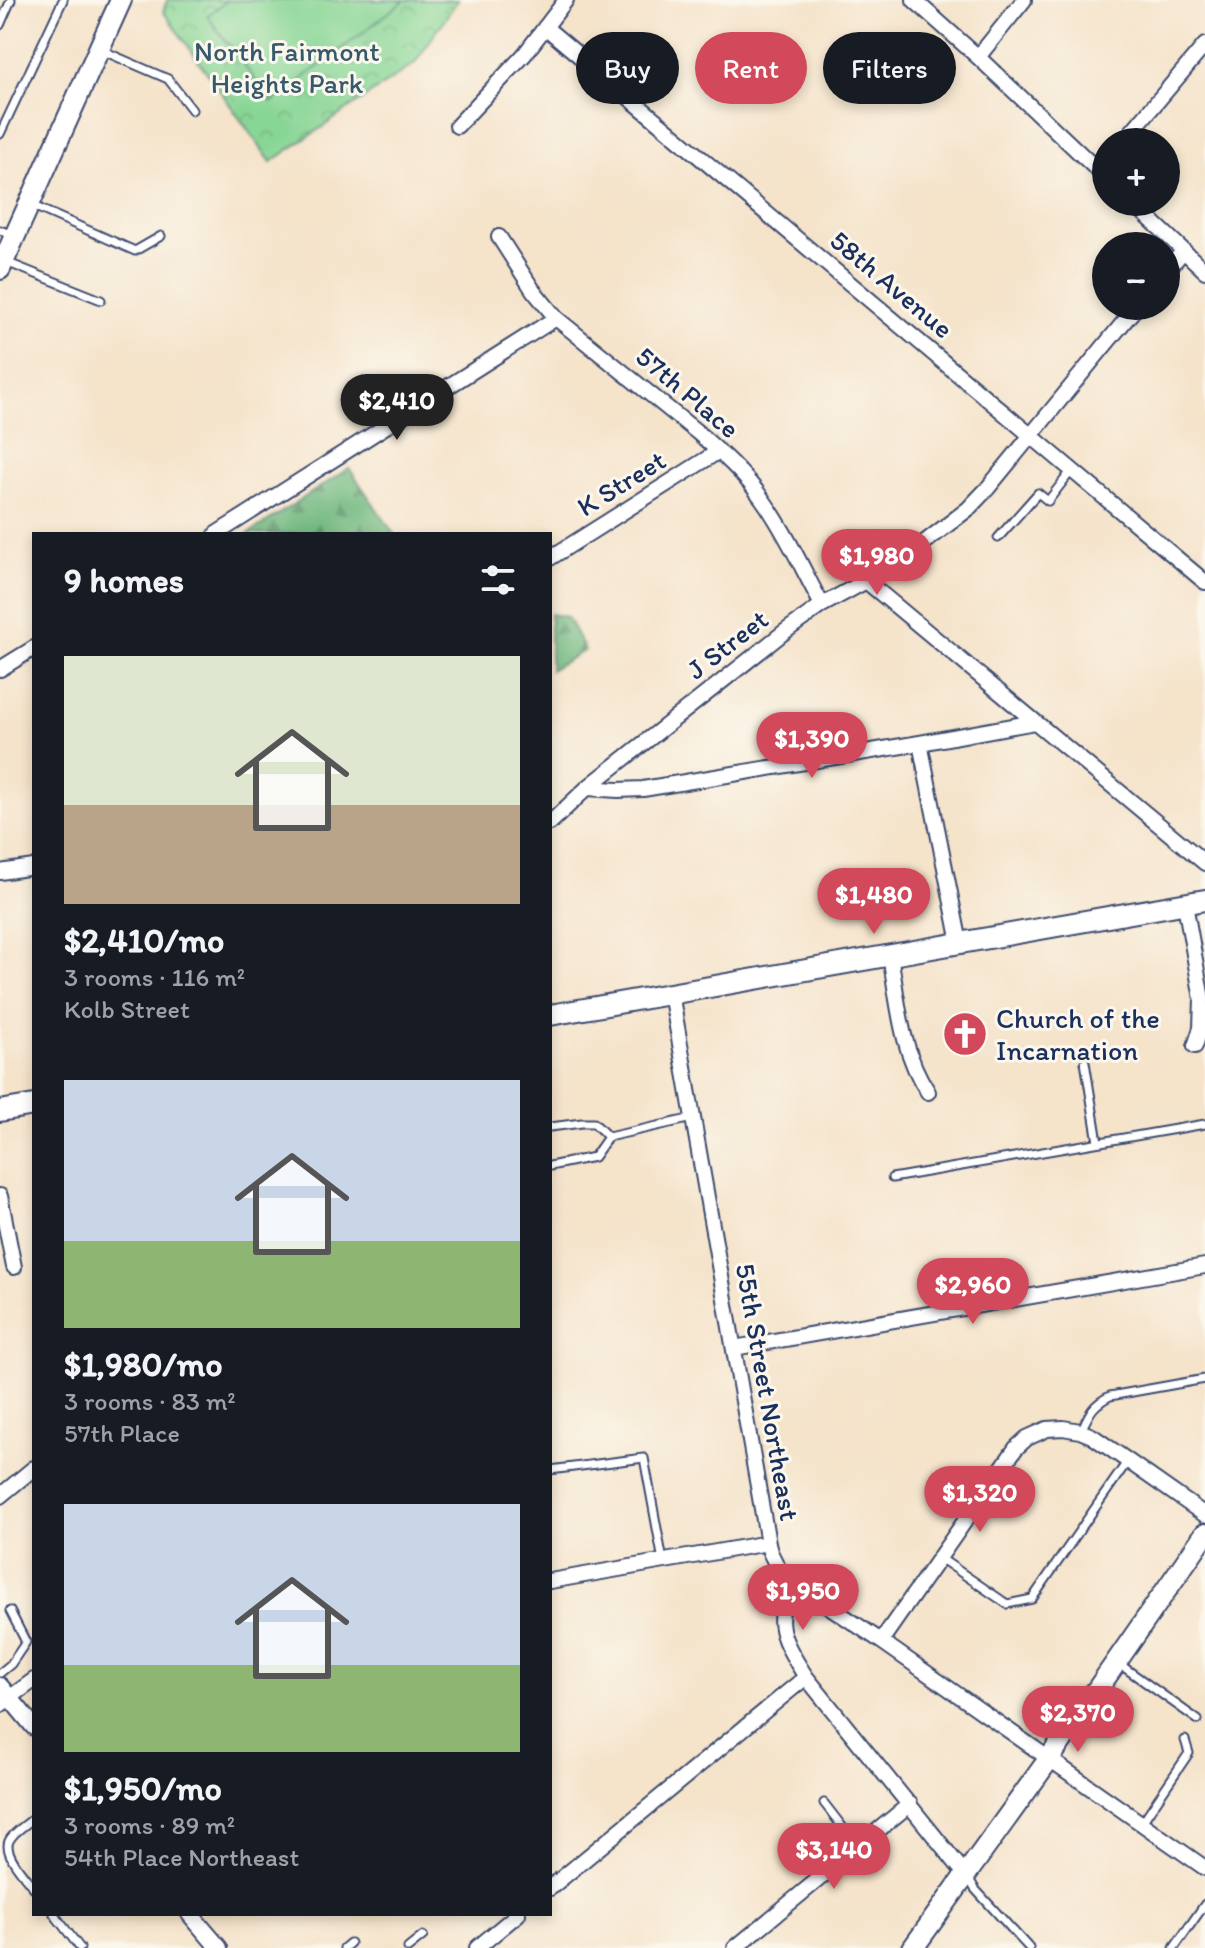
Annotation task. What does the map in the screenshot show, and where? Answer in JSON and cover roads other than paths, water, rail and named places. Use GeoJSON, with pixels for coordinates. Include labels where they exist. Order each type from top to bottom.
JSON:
{"type":"FeatureCollection","features":[{"type":"Feature","properties":{"kind":"main road"},"geometry":{"type":"LineString","coordinates":[[2,265],[7,233],[29,205],[121,0]]}},
{"type":"Feature","properties":{"kind":"main road"},"geometry":{"type":"LineString","coordinates":[[552,1015],[1195,902]]}},
{"type":"Feature","properties":{"kind":"main road"},"geometry":{"type":"LineString","coordinates":[[0,1111],[32,1105]]}},
{"type":"Feature","properties":{"kind":"main road"},"geometry":{"type":"LineString","coordinates":[[913,1948],[1205,1534]]}},
{"type":"Feature","properties":{"kind":"street"},"geometry":{"type":"LineString","coordinates":[[457,126],[505,76],[566,0]]}},
{"type":"Feature","properties":{"kind":"street"},"geometry":{"type":"LineString","coordinates":[[914,0],[1092,159]]}},
{"type":"Feature","properties":{"kind":"street"},"geometry":{"type":"LineString","coordinates":[[978,57],[1024,0]]}},
{"type":"Feature","properties":{"kind":"street","name":"58th Avenue"},"geometry":{"type":"LineString","coordinates":[[545,27],[1205,582]]}},
{"type":"Feature","properties":{"kind":"street"},"geometry":{"type":"LineString","coordinates":[[1135,128],[1205,45]]}},
{"type":"Feature","properties":{"kind":"street"},"geometry":{"type":"LineString","coordinates":[[1147,216],[1205,271]]}},
{"type":"Feature","properties":{"kind":"street","name":"57th Place"},"geometry":{"type":"LineString","coordinates":[[499,237],[533,290],[556,318],[719,451],[764,501],[822,605]]}},
{"type":"Feature","properties":{"kind":"street"},"geometry":{"type":"LineString","coordinates":[[1180,255],[1183,251]]}},
{"type":"Feature","properties":{"kind":"street"},"geometry":{"type":"LineString","coordinates":[[219,532],[556,318]]}},
{"type":"Feature","properties":{"kind":"street","name":"J Street"},"geometry":{"type":"LineString","coordinates":[[552,821],[587,788],[783,633],[822,605],[866,581],[944,530],[996,478],[1125,320]]}},
{"type":"Feature","properties":{"kind":"street","name":"K Street"},"geometry":{"type":"LineString","coordinates":[[552,557],[719,451]]}},
{"type":"Feature","properties":{"kind":"street"},"geometry":{"type":"LineString","coordinates":[[866,581],[1205,863]]}},
{"type":"Feature","properties":{"kind":"street"},"geometry":{"type":"LineString","coordinates":[[0,669],[32,649]]}},
{"type":"Feature","properties":{"kind":"street"},"geometry":{"type":"LineString","coordinates":[[587,788],[643,789],[1035,722]]}},
{"type":"Feature","properties":{"kind":"street"},"geometry":{"type":"LineString","coordinates":[[920,743],[960,943]]}},
{"type":"Feature","properties":{"kind":"street"},"geometry":{"type":"LineString","coordinates":[[0,872],[32,867]]}},
{"type":"Feature","properties":{"kind":"street"},"geometry":{"type":"LineString","coordinates":[[1195,902],[1202,999],[1201,1028],[1195,1046]]}},
{"type":"Feature","properties":{"kind":"street"},"geometry":{"type":"LineString","coordinates":[[890,955],[908,1054],[928,1092]]}},
{"type":"Feature","properties":{"kind":"street","name":"55th Street Northeast"},"geometry":{"type":"LineString","coordinates":[[671,993],[768,1543],[778,1568],[797,1585],[1205,1868]]}},
{"type":"Feature","properties":{"kind":"street"},"geometry":{"type":"LineString","coordinates":[[0,1196],[14,1267]]}},
{"type":"Feature","properties":{"kind":"street"},"geometry":{"type":"LineString","coordinates":[[734,1348],[1205,1266]]}},
{"type":"Feature","properties":{"kind":"street"},"geometry":{"type":"LineString","coordinates":[[881,1641],[1016,1448],[1035,1433],[1054,1428],[1086,1434],[1205,1515]]}},
{"type":"Feature","properties":{"kind":"street"},"geometry":{"type":"LineString","coordinates":[[0,1496],[32,1470]]}},
{"type":"Feature","properties":{"kind":"street"},"geometry":{"type":"LineString","coordinates":[[552,1581],[768,1543]]}},
{"type":"Feature","properties":{"kind":"street"},"geometry":{"type":"LineString","coordinates":[[797,1585],[781,1619],[789,1649],[806,1677],[965,1874]]}},
{"type":"Feature","properties":{"kind":"street"},"geometry":{"type":"LineString","coordinates":[[552,1886],[806,1677]]}},
{"type":"Feature","properties":{"kind":"street"},"geometry":{"type":"LineString","coordinates":[[32,1681],[3,1696],[32,1725]]}},
{"type":"Feature","properties":{"kind":"street"},"geometry":{"type":"LineString","coordinates":[[735,1948],[910,1804]]}},
{"type":"Feature","properties":{"kind":"street"},"geometry":{"type":"LineString","coordinates":[[192,1916],[219,1948]]}},
{"type":"Feature","properties":{"kind":"street"},"geometry":{"type":"LineString","coordinates":[[477,1948],[516,1916]]}},
{"type":"Feature","properties":{"kind":"lane"},"geometry":{"type":"LineString","coordinates":[[0,25],[11,0]]}},
{"type":"Feature","properties":{"kind":"lane"},"geometry":{"type":"LineString","coordinates":[[0,134],[63,0]]}},
{"type":"Feature","properties":{"kind":"lane"},"geometry":{"type":"LineString","coordinates":[[99,49],[168,79],[192,110]]}},
{"type":"Feature","properties":{"kind":"lane"},"geometry":{"type":"LineString","coordinates":[[29,205],[135,251],[161,236]]}},
{"type":"Feature","properties":{"kind":"lane"},"geometry":{"type":"LineString","coordinates":[[2,265],[101,300]]}},
{"type":"Feature","properties":{"kind":"lane"},"geometry":{"type":"LineString","coordinates":[[998,538],[1038,493],[1048,501],[1072,470]]}},
{"type":"Feature","properties":{"kind":"lane"},"geometry":{"type":"LineString","coordinates":[[1085,1062],[1098,1142]]}},
{"type":"Feature","properties":{"kind":"lane"},"geometry":{"type":"LineString","coordinates":[[552,1166],[594,1157],[608,1137],[693,1118]]}},
{"type":"Feature","properties":{"kind":"lane"},"geometry":{"type":"LineString","coordinates":[[552,1127],[594,1123],[608,1137]]}},
{"type":"Feature","properties":{"kind":"lane"},"geometry":{"type":"LineString","coordinates":[[892,1178],[1205,1124]]}},
{"type":"Feature","properties":{"kind":"lane"},"geometry":{"type":"LineString","coordinates":[[1086,1434],[1089,1414],[1098,1402],[1110,1396],[1205,1379]]}},
{"type":"Feature","properties":{"kind":"lane"},"geometry":{"type":"LineString","coordinates":[[552,1470],[644,1458],[663,1561]]}},
{"type":"Feature","properties":{"kind":"lane"},"geometry":{"type":"LineString","coordinates":[[940,1558],[1007,1604],[1032,1599],[1128,1461]]}},
{"type":"Feature","properties":{"kind":"lane"},"geometry":{"type":"LineString","coordinates":[[0,1673],[11,1664],[26,1642],[10,1611]]}},
{"type":"Feature","properties":{"kind":"lane"},"geometry":{"type":"LineString","coordinates":[[1116,1662],[1198,1720]]}},
{"type":"Feature","properties":{"kind":"lane"},"geometry":{"type":"LineString","coordinates":[[1141,1824],[1189,1753],[1185,1740]]}},
{"type":"Feature","properties":{"kind":"lane"},"geometry":{"type":"LineString","coordinates":[[824,1803],[858,1847]]}},
{"type":"Feature","properties":{"kind":"lane"},"geometry":{"type":"LineString","coordinates":[[32,1820],[12,1837],[7,1847],[10,1857],[32,1885]]}},
{"type":"Feature","properties":{"kind":"lane"},"geometry":{"type":"LineString","coordinates":[[965,1874],[1029,1948]]}},
{"type":"Feature","properties":{"kind":"lane"},"geometry":{"type":"LineString","coordinates":[[1174,1948],[1205,1904]]}},
{"type":"Feature","properties":{"kind":"lane"},"geometry":{"type":"LineString","coordinates":[[56,1916],[80,1948]]}},
{"type":"Feature","properties":{"kind":"lane"},"geometry":{"type":"LineString","coordinates":[[408,1948],[423,1936]]}},
{"type":"Feature","properties":{"kind":"place","name":"Church of the Incarnation"},"geometry":{"type":"Point","coordinates":[965,1034]}},
{"type":"Feature","properties":{"kind":"park label","name":"North Fairmont Heights Park"},"geometry":{"type":"Point","coordinates":[287,67]}}]}
